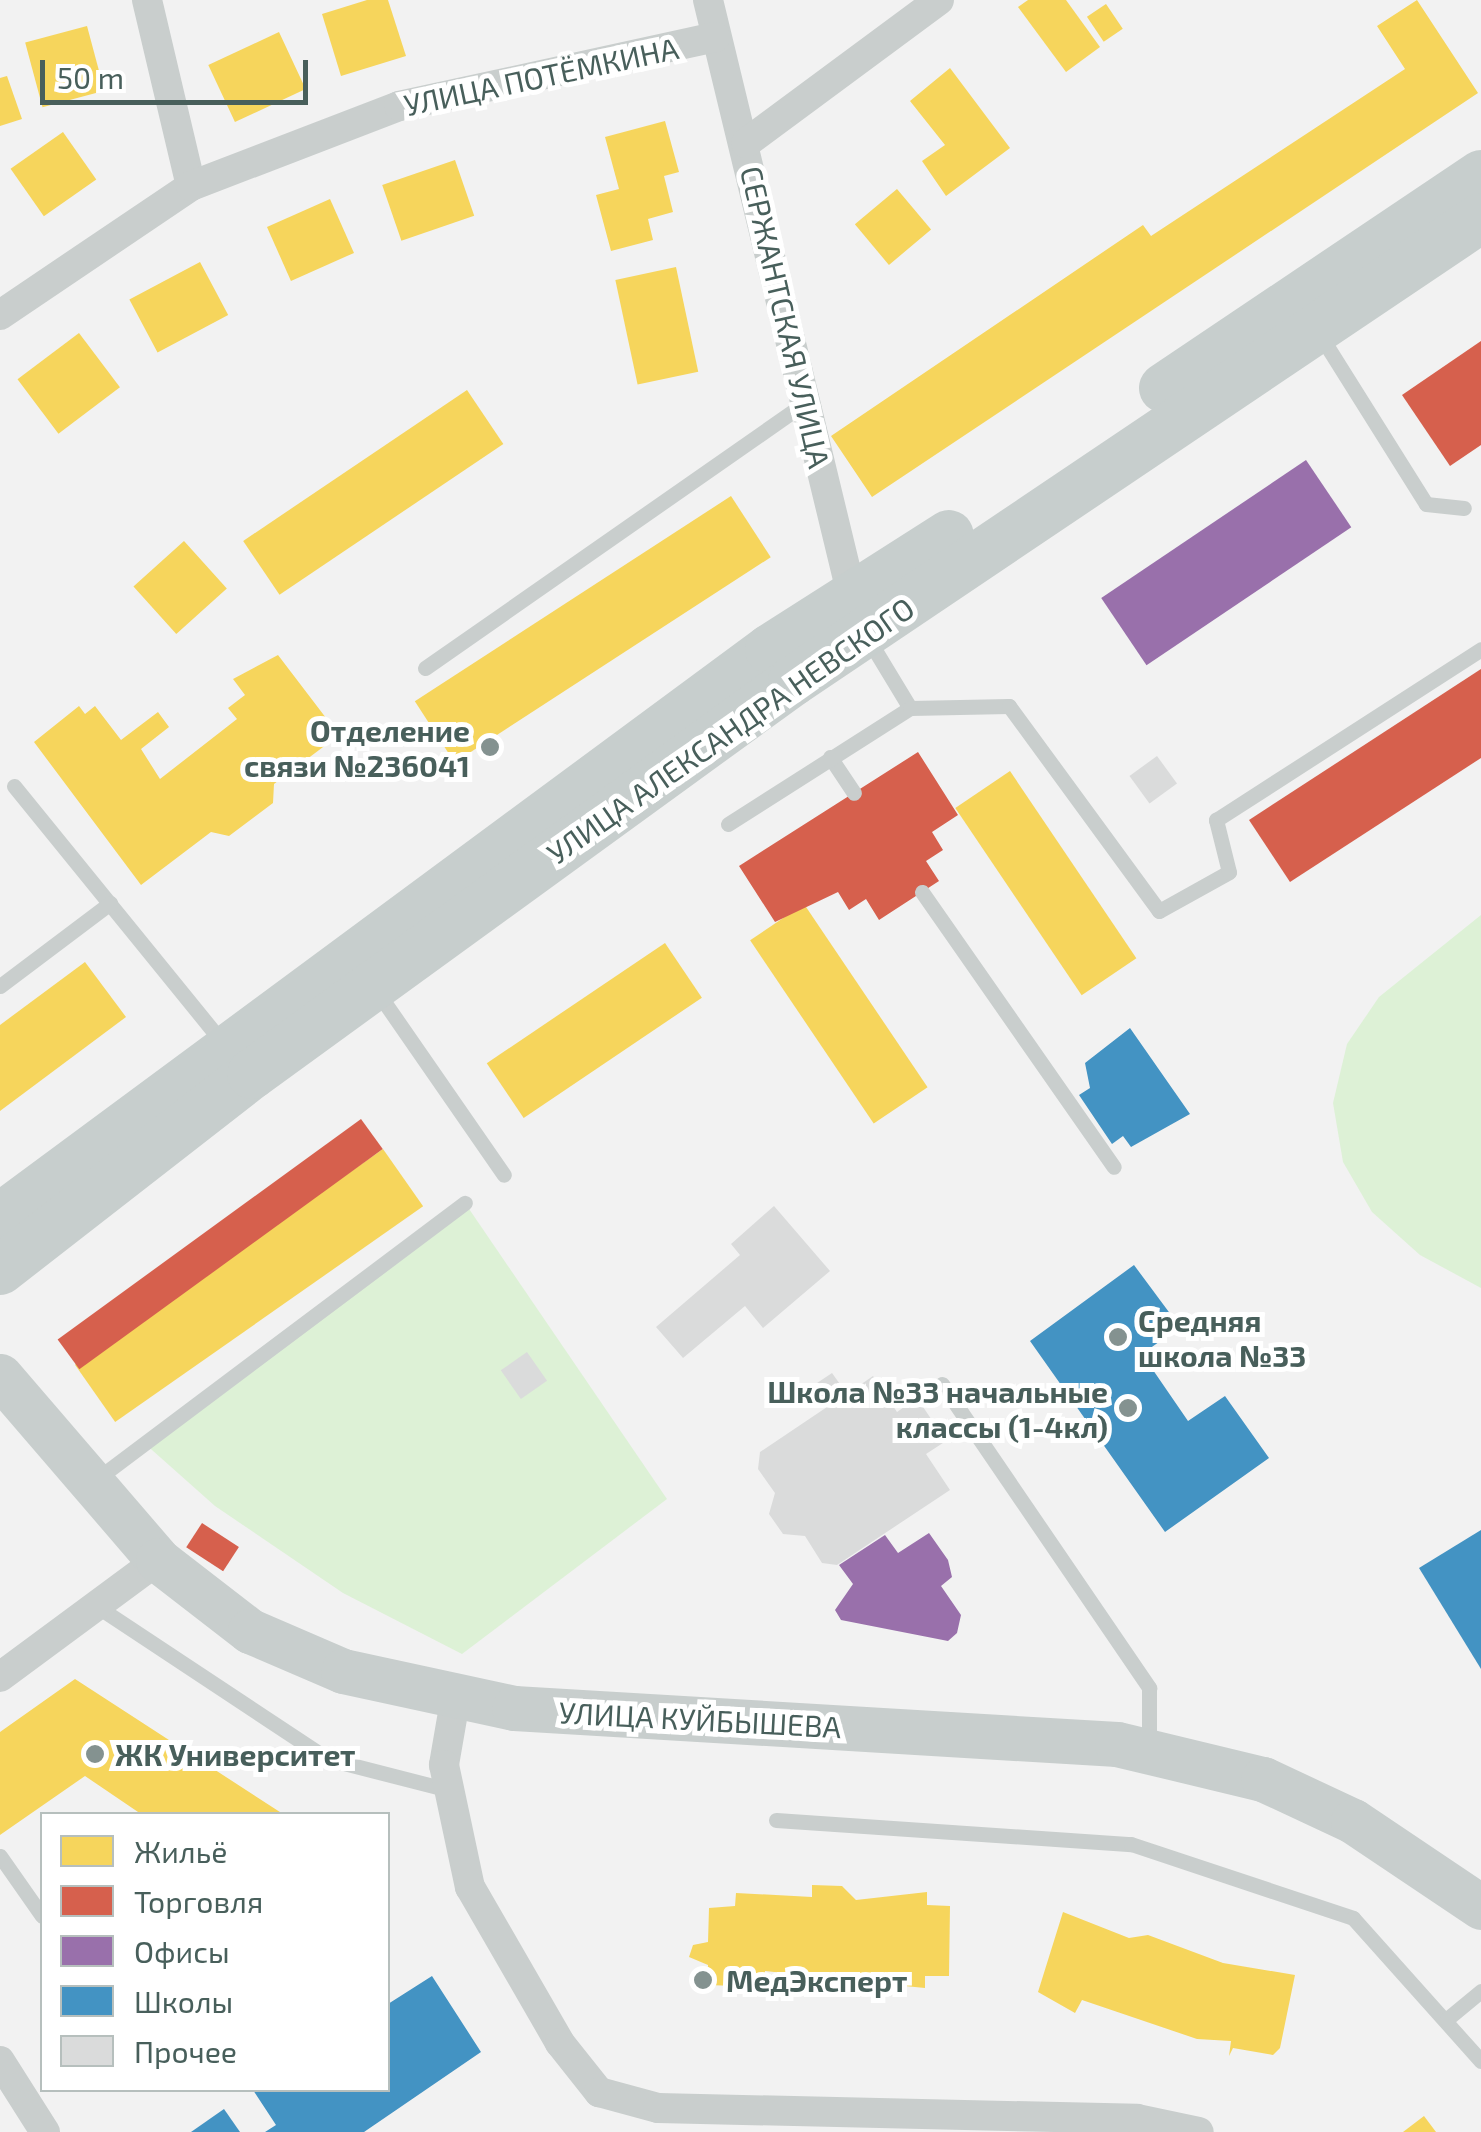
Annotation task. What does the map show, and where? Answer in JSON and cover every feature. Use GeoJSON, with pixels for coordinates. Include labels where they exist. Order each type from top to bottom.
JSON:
{"type":"FeatureCollection","features":[{"type":"Feature","properties":{"kind":"main road","name":"УЛИЦА АЛЕКСАНДРА НЕВСКОГО"},"geometry":{"type":"LineString","coordinates":[[0,1218],[226,1048],[858,616],[1481,176]]}},
{"type":"Feature","properties":{"kind":"main road","name":"УЛИЦА АЛЕКСАНДРА НЕВСКОГО"},"geometry":{"type":"LineString","coordinates":[[0,1270],[858,616],[1481,218]]}},
{"type":"Feature","properties":{"kind":"main road","name":"УЛИЦА КУЙБЫШЕВА"},"geometry":{"type":"LineString","coordinates":[[0,1376],[158,1560],[250,1631],[343,1671],[454,1701],[1148,1751],[1262,1780],[1353,1822],[1481,1907]]}},
{"type":"Feature","properties":{"kind":"street"},"geometry":{"type":"LineString","coordinates":[[147,0],[191,186]]}},
{"type":"Feature","properties":{"kind":"street","name":"СЕРЖАНТСКАЯ УЛИЦА"},"geometry":{"type":"LineString","coordinates":[[708,0],[746,143],[858,616]]}},
{"type":"Feature","properties":{"kind":"street"},"geometry":{"type":"LineString","coordinates":[[746,143],[939,0]]}},
{"type":"Feature","properties":{"kind":"street","name":"УЛИЦА ПОТЁМКИНА"},"geometry":{"type":"LineString","coordinates":[[0,315],[191,186],[399,106],[716,37]]}},
{"type":"Feature","properties":{"kind":"street"},"geometry":{"type":"LineString","coordinates":[[0,1676],[158,1560]]}},
{"type":"Feature","properties":{"kind":"street"},"geometry":{"type":"LineString","coordinates":[[454,1701],[449,1790],[470,1887],[560,2043],[598,2092],[658,2108],[921,2122],[1137,2119],[1199,2132]]}},
{"type":"Feature","properties":{"kind":"street"},"geometry":{"type":"LineString","coordinates":[[0,2061],[45,2132]]}},
{"type":"Feature","properties":{"kind":"lane"},"geometry":{"type":"LineString","coordinates":[[1315,327],[1426,504],[1464,508]]}},
{"type":"Feature","properties":{"kind":"lane"},"geometry":{"type":"LineString","coordinates":[[425,668],[806,402]]}},
{"type":"Feature","properties":{"kind":"lane"},"geometry":{"type":"LineString","coordinates":[[858,616],[910,708]]}},
{"type":"Feature","properties":{"kind":"lane"},"geometry":{"type":"LineString","coordinates":[[728,824],[910,708],[1009,706],[1159,910],[1229,872],[1216,820],[1481,648]]}},
{"type":"Feature","properties":{"kind":"lane"},"geometry":{"type":"LineString","coordinates":[[830,757],[854,793]]}},
{"type":"Feature","properties":{"kind":"lane"},"geometry":{"type":"LineString","coordinates":[[14,786],[226,1048]]}},
{"type":"Feature","properties":{"kind":"lane"},"geometry":{"type":"LineString","coordinates":[[922,892],[1114,1167]]}},
{"type":"Feature","properties":{"kind":"lane"},"geometry":{"type":"LineString","coordinates":[[0,986],[110,903]]}},
{"type":"Feature","properties":{"kind":"lane"},"geometry":{"type":"LineString","coordinates":[[372,986],[504,1175]]}},
{"type":"Feature","properties":{"kind":"lane"},"geometry":{"type":"LineString","coordinates":[[90,1484],[466,1203]]}},
{"type":"Feature","properties":{"kind":"lane"},"geometry":{"type":"LineString","coordinates":[[942,1384],[1149,1688],[1148,1751]]}},
{"type":"Feature","properties":{"kind":"lane"},"geometry":{"type":"LineString","coordinates":[[95,1606],[328,1758],[449,1790]]}},
{"type":"Feature","properties":{"kind":"lane"},"geometry":{"type":"LineString","coordinates":[[776,1820],[1131,1844],[1353,1918],[1481,2061]]}},
{"type":"Feature","properties":{"kind":"lane"},"geometry":{"type":"LineString","coordinates":[[0,1856],[40,1913]]}},
{"type":"Feature","properties":{"kind":"lane"},"geometry":{"type":"LineString","coordinates":[[1447,2019],[1481,1992]]}},
{"type":"Feature","properties":{"kind":"green space"},"geometry":{"type":"Polygon","coordinates":[[[1481,915],[1481,1288],[1420,1255],[1372,1212],[1343,1162],[1333,1103],[1347,1044],[1379,997],[1481,915]]]}},
{"type":"Feature","properties":{"kind":"green space"},"geometry":{"type":"Polygon","coordinates":[[[465,1203],[667,1499],[462,1654],[343,1593],[215,1506],[143,1442],[465,1203]]]}},
{"type":"Feature","properties":{"kind":"building: Жильё"},"geometry":{"type":"Polygon","coordinates":[[[367,0],[388,0],[406,56],[341,76],[322,14],[367,0]]]}},
{"type":"Feature","properties":{"kind":"building: Жильё"},"geometry":{"type":"Polygon","coordinates":[[[1028,0],[1066,0],[1100,47],[1066,72],[1018,7],[1028,0]]]}},
{"type":"Feature","properties":{"kind":"building: Жильё"},"geometry":{"type":"Polygon","coordinates":[[[1417,0],[1478,93],[872,497],[831,436],[1143,225],[1151,236],[1405,69],[1377,26],[1417,0]]]}},
{"type":"Feature","properties":{"kind":"building: Жильё"},"geometry":{"type":"Polygon","coordinates":[[[1106,4],[1123,29],[1104,42],[1087,17],[1106,4]]]}},
{"type":"Feature","properties":{"kind":"building: Жильё"},"geometry":{"type":"Polygon","coordinates":[[[87,26],[104,91],[43,107],[25,43],[87,26]]]}},
{"type":"Feature","properties":{"kind":"building: Жильё"},"geometry":{"type":"Polygon","coordinates":[[[279,32],[306,89],[235,122],[208,65],[279,32]]]}},
{"type":"Feature","properties":{"kind":"building: Жильё"},"geometry":{"type":"Polygon","coordinates":[[[950,68],[1010,148],[946,196],[922,161],[945,145],[910,101],[950,68]]]}},
{"type":"Feature","properties":{"kind":"building: Жильё"},"geometry":{"type":"Polygon","coordinates":[[[7,76],[22,119],[0,126],[0,78],[7,76]]]}},
{"type":"Feature","properties":{"kind":"building: Жильё"},"geometry":{"type":"Polygon","coordinates":[[[665,121],[679,172],[664,176],[673,212],[648,219],[653,240],[611,251],[596,195],[619,189],[605,137],[665,121]]]}},
{"type":"Feature","properties":{"kind":"building: Жильё"},"geometry":{"type":"Polygon","coordinates":[[[63,132],[96,180],[44,216],[11,169],[63,132]]]}},
{"type":"Feature","properties":{"kind":"building: Жильё"},"geometry":{"type":"Polygon","coordinates":[[[455,160],[474,216],[401,241],[382,185],[455,160]]]}},
{"type":"Feature","properties":{"kind":"building: Жильё"},"geometry":{"type":"Polygon","coordinates":[[[897,189],[931,230],[889,265],[855,224],[897,189]]]}},
{"type":"Feature","properties":{"kind":"building: Жильё"},"geometry":{"type":"Polygon","coordinates":[[[330,199],[354,253],[291,281],[267,227],[330,199]]]}},
{"type":"Feature","properties":{"kind":"building: Жильё"},"geometry":{"type":"Polygon","coordinates":[[[200,262],[228,315],[158,353],[129,300],[200,262]]]}},
{"type":"Feature","properties":{"kind":"building: Жильё"},"geometry":{"type":"Polygon","coordinates":[[[676,267],[698,372],[638,385],[615,280],[676,267]]]}},
{"type":"Feature","properties":{"kind":"building: Жильё"},"geometry":{"type":"Polygon","coordinates":[[[79,333],[120,387],[58,434],[18,379],[79,333]]]}},
{"type":"Feature","properties":{"kind":"building: Жильё"},"geometry":{"type":"Polygon","coordinates":[[[467,390],[503,444],[280,595],[243,541],[467,390]]]}},
{"type":"Feature","properties":{"kind":"building: Жильё"},"geometry":{"type":"Polygon","coordinates":[[[731,496],[771,557],[455,763],[415,701],[731,496]]]}},
{"type":"Feature","properties":{"kind":"building: Жильё"},"geometry":{"type":"Polygon","coordinates":[[[184,541],[227,589],[176,634],[133,587],[184,541]]]}},
{"type":"Feature","properties":{"kind":"building: Жильё"},"geometry":{"type":"Polygon","coordinates":[[[278,655],[339,735],[274,784],[273,803],[229,836],[211,832],[141,885],[34,742],[79,706],[85,714],[95,706],[121,740],[158,712],[169,727],[141,749],[160,779],[237,719],[228,708],[245,695],[233,679],[278,655]]]}},
{"type":"Feature","properties":{"kind":"building: Жильё"},"geometry":{"type":"Polygon","coordinates":[[[1010,771],[1136,958],[1082,995],[955,808],[1010,771]]]}},
{"type":"Feature","properties":{"kind":"building: Жильё"},"geometry":{"type":"Polygon","coordinates":[[[804,904],[928,1087],[874,1124],[750,940],[804,904]]]}},
{"type":"Feature","properties":{"kind":"building: Жильё"},"geometry":{"type":"Polygon","coordinates":[[[665,943],[702,998],[524,1118],[487,1063],[665,943]]]}},
{"type":"Feature","properties":{"kind":"building: Жильё"},"geometry":{"type":"Polygon","coordinates":[[[85,962],[126,1017],[0,1111],[0,1025],[85,962]]]}},
{"type":"Feature","properties":{"kind":"building: Жильё"},"geometry":{"type":"Polygon","coordinates":[[[383,1149],[423,1206],[115,1422],[75,1365],[383,1149]]]}},
{"type":"Feature","properties":{"kind":"building: Жильё","name":"ЖК Университет"},"geometry":{"type":"Polygon","coordinates":[[[75,1679],[280,1812],[138,1812],[85,1776],[0,1835],[0,1732],[75,1679]]]}},
{"type":"Feature","properties":{"kind":"building: Жильё"},"geometry":{"type":"Polygon","coordinates":[[[812,1885],[842,1886],[856,1900],[927,1892],[927,1905],[950,1906],[949,1976],[925,1976],[925,1988],[854,1981],[811,1987],[811,1976],[765,1971],[765,1979],[737,1978],[737,1986],[707,1985],[708,1965],[689,1957],[693,1945],[708,1942],[709,1908],[735,1906],[736,1893],[812,1897],[812,1885]]]}},
{"type":"Feature","properties":{"kind":"building: Жильё"},"geometry":{"type":"Polygon","coordinates":[[[1063,1912],[1129,1938],[1148,1935],[1223,1963],[1295,1975],[1280,2048],[1273,2055],[1233,2048],[1229,2056],[1231,2041],[1197,2039],[1082,2000],[1075,2013],[1038,1992],[1063,1912]]]}},
{"type":"Feature","properties":{"kind":"building: Жильё"},"geometry":{"type":"Polygon","coordinates":[[[1424,2116],[1436,2132],[1403,2132],[1424,2116]]]}},
{"type":"Feature","properties":{"kind":"building: Торговля"},"geometry":{"type":"Polygon","coordinates":[[[1481,341],[1481,445],[1450,466],[1402,395],[1481,341]]]}},
{"type":"Feature","properties":{"kind":"building: Торговля"},"geometry":{"type":"Polygon","coordinates":[[[1481,669],[1481,758],[1290,882],[1249,820],[1481,669]]]}},
{"type":"Feature","properties":{"kind":"building: Торговля"},"geometry":{"type":"Polygon","coordinates":[[[918,752],[958,815],[932,832],[943,850],[926,861],[939,881],[879,920],[866,899],[849,910],[838,892],[775,922],[739,866],[918,752]]]}},
{"type":"Feature","properties":{"kind":"building: Торговля"},"geometry":{"type":"Polygon","coordinates":[[[361,1119],[383,1149],[79,1369],[58,1339],[361,1119]]]}},
{"type":"Feature","properties":{"kind":"building: Торговля"},"geometry":{"type":"Polygon","coordinates":[[[202,1523],[239,1547],[223,1571],[186,1547],[202,1523]]]}},
{"type":"Feature","properties":{"kind":"building: Офисы"},"geometry":{"type":"Polygon","coordinates":[[[1306,460],[1351,527],[1147,665],[1101,598],[1306,460]]]}},
{"type":"Feature","properties":{"kind":"building: Офисы"},"geometry":{"type":"Polygon","coordinates":[[[929,1533],[948,1560],[952,1577],[941,1586],[961,1615],[957,1633],[948,1641],[841,1620],[835,1610],[853,1584],[839,1565],[885,1535],[898,1553],[929,1533]]]}},
{"type":"Feature","properties":{"kind":"building: Школы"},"geometry":{"type":"Polygon","coordinates":[[[1130,1028],[1190,1114],[1131,1147],[1123,1136],[1112,1144],[1079,1095],[1090,1088],[1085,1063],[1130,1028]]]}},
{"type":"Feature","properties":{"kind":"building: Школы","name":"Школа №33 начальные классы (1-4кл)"},"geometry":{"type":"Polygon","coordinates":[[[1134,1265],[1180,1327],[1142,1354],[1188,1421],[1225,1396],[1269,1458],[1165,1532],[1030,1341],[1134,1265]]]}},
{"type":"Feature","properties":{"kind":"building: Школы"},"geometry":{"type":"Polygon","coordinates":[[[1481,1530],[1481,1669],[1419,1568],[1481,1530]]]}},
{"type":"Feature","properties":{"kind":"building: Школы"},"geometry":{"type":"Polygon","coordinates":[[[432,1976],[481,2052],[364,2132],[265,2132],[276,2125],[254,2092],[390,2092],[390,2003],[432,1976]]]}},
{"type":"Feature","properties":{"kind":"building: Школы"},"geometry":{"type":"Polygon","coordinates":[[[224,2109],[240,2132],[191,2132],[224,2109]]]}},
{"type":"Feature","properties":{"kind":"building: Прочее"},"geometry":{"type":"Polygon","coordinates":[[[1157,756],[1177,784],[1149,803],[1129,776],[1157,756]]]}},
{"type":"Feature","properties":{"kind":"building: Прочее"},"geometry":{"type":"Polygon","coordinates":[[[774,1206],[830,1271],[763,1328],[745,1306],[683,1358],[656,1327],[740,1255],[731,1244],[774,1206]]]}},
{"type":"Feature","properties":{"kind":"building: Прочее"},"geometry":{"type":"Polygon","coordinates":[[[527,1352],[547,1381],[521,1399],[501,1370],[527,1352]]]}},
{"type":"Feature","properties":{"kind":"building: Прочее"},"geometry":{"type":"Polygon","coordinates":[[[832,1373],[847,1394],[873,1376],[897,1412],[917,1398],[946,1441],[926,1454],[950,1490],[837,1565],[822,1563],[805,1536],[783,1534],[769,1514],[775,1493],[758,1469],[760,1452],[830,1405],[817,1383],[832,1373]]]}},
{"type":"Feature","properties":{"kind":"place","name":"Отделение связи №236041"},"geometry":{"type":"Point","coordinates":[490,747]}},
{"type":"Feature","properties":{"kind":"place","name":"Средняя школа №33"},"geometry":{"type":"Point","coordinates":[1118,1337]}},
{"type":"Feature","properties":{"kind":"place","name":"Школа №33 начальные классы (1-4кл)"},"geometry":{"type":"Point","coordinates":[1128,1408]}},
{"type":"Feature","properties":{"kind":"place","name":"ЖК Университет"},"geometry":{"type":"Point","coordinates":[95,1754]}},
{"type":"Feature","properties":{"kind":"place","name":"МедЭксперт"},"geometry":{"type":"Point","coordinates":[703,1980]}}]}
